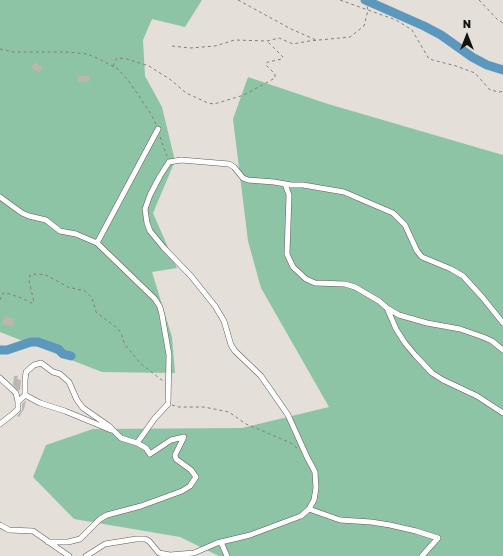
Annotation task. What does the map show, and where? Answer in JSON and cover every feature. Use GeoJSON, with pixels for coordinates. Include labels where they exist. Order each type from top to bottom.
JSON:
{"type":"FeatureCollection","features":[{"type":"Feature","properties":{"kind":"street"},"geometry":{"type":"LineString","coordinates":[[97,243],[158,129]]}},
{"type":"Feature","properties":{"kind":"street"},"geometry":{"type":"LineString","coordinates":[[86,556],[105,544],[136,539],[145,539],[149,541],[159,553],[170,555],[194,553],[221,542],[250,535],[301,516],[309,509],[314,500],[316,488],[315,472],[288,415],[261,376],[235,351],[231,345],[224,321],[215,306],[192,276],[164,248],[150,231],[145,217],[145,209],[150,195],[169,162],[181,160],[222,163],[234,167],[243,178],[344,192],[393,213],[405,225],[417,252],[422,257],[451,269],[463,276],[503,323]]}},
{"type":"Feature","properties":{"kind":"street"},"geometry":{"type":"LineString","coordinates":[[285,184],[288,195],[287,254],[293,267],[306,279],[315,283],[345,284],[355,287],[399,315],[427,323],[460,329],[492,341],[503,350]]}},
{"type":"Feature","properties":{"kind":"street"},"geometry":{"type":"LineString","coordinates":[[0,197],[22,213],[46,220],[60,231],[82,236],[97,243],[155,299],[160,307],[169,355],[168,404],[155,418],[137,443]]}},
{"type":"Feature","properties":{"kind":"street"},"geometry":{"type":"LineString","coordinates":[[387,308],[396,329],[405,343],[432,373],[476,396],[503,413]]}},
{"type":"Feature","properties":{"kind":"street"},"geometry":{"type":"LineString","coordinates":[[18,402],[25,395],[24,380],[26,372],[34,365],[41,363],[53,372],[60,374],[69,382],[77,400],[83,408],[109,426],[121,438],[137,443],[146,448],[150,454],[171,440],[184,437],[175,455],[176,459],[191,470],[196,477],[190,486],[182,491],[141,506],[107,515],[100,519],[80,539],[68,542],[48,542]]}},
{"type":"Feature","properties":{"kind":"street"},"geometry":{"type":"LineString","coordinates":[[0,378],[16,393],[18,402],[18,409],[0,424]]}},
{"type":"Feature","properties":{"kind":"street"},"geometry":{"type":"LineString","coordinates":[[25,395],[40,403],[116,433]]}},
{"type":"Feature","properties":{"kind":"street"},"geometry":{"type":"LineString","coordinates":[[309,509],[340,520],[390,525],[438,538],[422,556]]}},
{"type":"Feature","properties":{"kind":"street"},"geometry":{"type":"LineString","coordinates":[[0,525],[9,530],[33,531],[69,556]]}},
{"type":"Feature","properties":{"kind":"street"},"geometry":{"type":"LineString","coordinates":[[221,542],[228,556]]}},
{"type":"Feature","properties":{"kind":"path"},"geometry":{"type":"LineString","coordinates":[[238,0],[316,40]]}},
{"type":"Feature","properties":{"kind":"path"},"geometry":{"type":"LineString","coordinates":[[340,0],[396,20],[412,30],[429,59],[475,73],[490,90],[500,92],[503,91]]}},
{"type":"Feature","properties":{"kind":"path"},"geometry":{"type":"LineString","coordinates":[[479,0],[498,20],[503,23]]}},
{"type":"Feature","properties":{"kind":"path"},"geometry":{"type":"LineString","coordinates":[[172,46],[190,48],[215,46],[235,40],[267,41],[279,38],[293,44],[350,37],[364,26],[368,10],[366,1]]}},
{"type":"Feature","properties":{"kind":"path"},"geometry":{"type":"LineString","coordinates":[[113,66],[117,58],[127,59],[149,66],[171,80],[186,93],[208,103],[214,104],[244,95],[275,78],[275,74],[266,65],[266,63],[282,59],[283,57],[267,41]]}},
{"type":"Feature","properties":{"kind":"path"},"geometry":{"type":"LineString","coordinates":[[0,49],[13,52],[67,52],[87,54],[118,69],[128,80],[149,111],[158,129],[169,162]]}},
{"type":"Feature","properties":{"kind":"path"},"geometry":{"type":"LineString","coordinates":[[0,300],[3,293],[6,293],[22,298],[31,303],[34,302],[29,281],[30,275],[36,274],[46,275],[68,287],[85,291],[92,298],[96,312],[117,328],[121,333],[125,344],[132,353],[169,388]]}},
{"type":"Feature","properties":{"kind":"path"},"geometry":{"type":"LineString","coordinates":[[168,404],[179,407],[204,407],[229,412],[246,424],[291,444],[306,455]]}},
{"type":"Feature","properties":{"kind":"green space"},"geometry":{"type":"Polygon","coordinates":[[[0,0],[202,0],[185,27],[152,19],[143,40],[145,76],[162,107],[175,161],[153,213],[177,268],[152,272],[172,337],[175,373],[102,372],[0,332],[0,0]]]}},
{"type":"Feature","properties":{"kind":"green space"},"geometry":{"type":"Polygon","coordinates":[[[248,77],[328,104],[503,155],[503,556],[219,556],[180,537],[74,519],[33,477],[46,445],[93,429],[242,428],[329,407],[261,288],[248,241],[233,119],[248,77]]]}},
{"type":"Feature","properties":{"kind":"building"},"geometry":{"type":"Polygon","coordinates":[[[35,62],[43,68],[39,73],[31,68],[35,62]]]}},
{"type":"Feature","properties":{"kind":"building"},"geometry":{"type":"Polygon","coordinates":[[[78,76],[89,76],[89,82],[78,82],[78,76]]]}},
{"type":"Feature","properties":{"kind":"building"},"geometry":{"type":"Polygon","coordinates":[[[5,316],[15,319],[13,327],[2,324],[5,316]]]}},
{"type":"Feature","properties":{"kind":"building"},"geometry":{"type":"Polygon","coordinates":[[[14,376],[18,376],[17,379],[21,380],[20,390],[13,385],[14,376]]]}},
{"type":"Feature","properties":{"kind":"building"},"geometry":{"type":"Polygon","coordinates":[[[26,400],[24,409],[19,417],[17,416],[22,410],[22,404],[26,400]]]}},
{"type":"Feature","properties":{"kind":"waterway"},"geometry":{"type":"LineString","coordinates":[[365,0],[424,26],[441,35],[472,57],[487,65],[503,70]]}},
{"type":"Feature","properties":{"kind":"waterway"},"geometry":{"type":"LineString","coordinates":[[0,350],[7,350],[31,342],[38,342],[58,349],[63,354],[71,356]]}}]}
